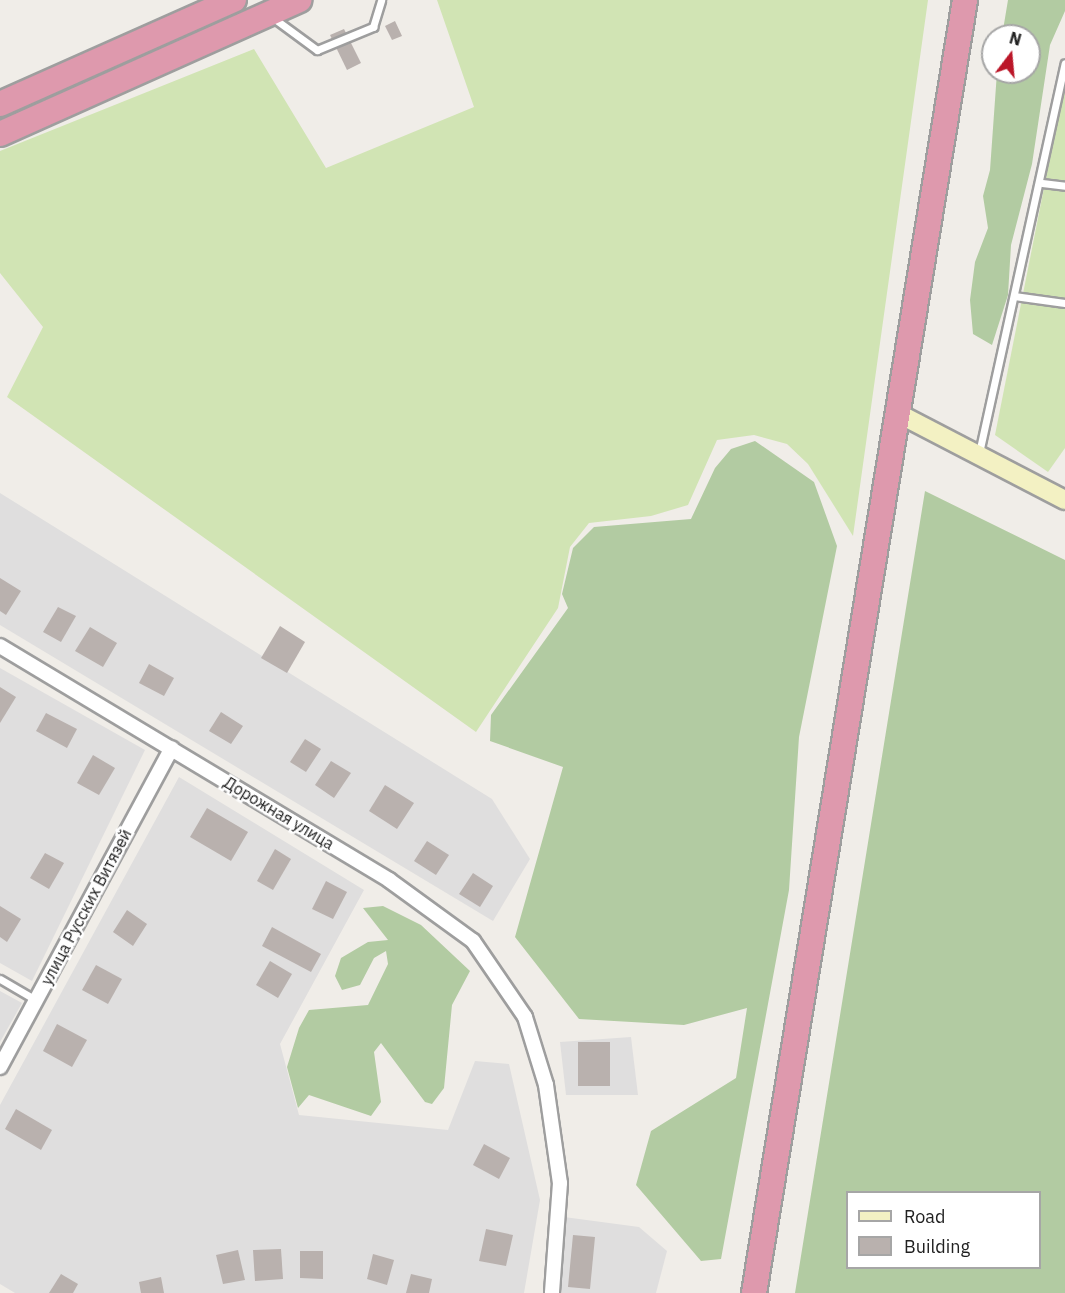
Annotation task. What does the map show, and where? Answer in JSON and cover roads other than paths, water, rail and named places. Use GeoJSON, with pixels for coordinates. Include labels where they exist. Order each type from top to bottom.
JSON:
{"type":"FeatureCollection","features":[{"type":"Feature","properties":{"kind":"highway"},"geometry":{"type":"LineString","coordinates":[[0,104],[234,0]]}},
{"type":"Feature","properties":{"kind":"highway"},"geometry":{"type":"LineString","coordinates":[[0,134],[299,0]]}},
{"type":"Feature","properties":{"kind":"highway"},"geometry":{"type":"LineString","coordinates":[[754,1293],[965,0]]}},
{"type":"Feature","properties":{"kind":"street"},"geometry":{"type":"LineString","coordinates":[[899,414],[1065,500]]}},
{"type":"Feature","properties":{"kind":"street","name":"Дорожная улица"},"geometry":{"type":"LineString","coordinates":[[0,646],[389,880],[472,941],[525,1017],[546,1085],[561,1183],[552,1293]]}},
{"type":"Feature","properties":{"kind":"street","name":"улица Русских Витязей"},"geometry":{"type":"LineString","coordinates":[[0,1067],[172,748]]}},
{"type":"Feature","properties":{"kind":"lane"},"geometry":{"type":"LineString","coordinates":[[267,14],[317,50],[374,27],[381,0]]}},
{"type":"Feature","properties":{"kind":"lane"},"geometry":{"type":"LineString","coordinates":[[978,455],[1042,183],[1065,63]]}},
{"type":"Feature","properties":{"kind":"lane"},"geometry":{"type":"LineString","coordinates":[[1042,183],[1065,186]]}},
{"type":"Feature","properties":{"kind":"lane"},"geometry":{"type":"LineString","coordinates":[[1014,296],[1065,303]]}},
{"type":"Feature","properties":{"kind":"lane"},"geometry":{"type":"LineString","coordinates":[[0,979],[36,1000]]}}]}
